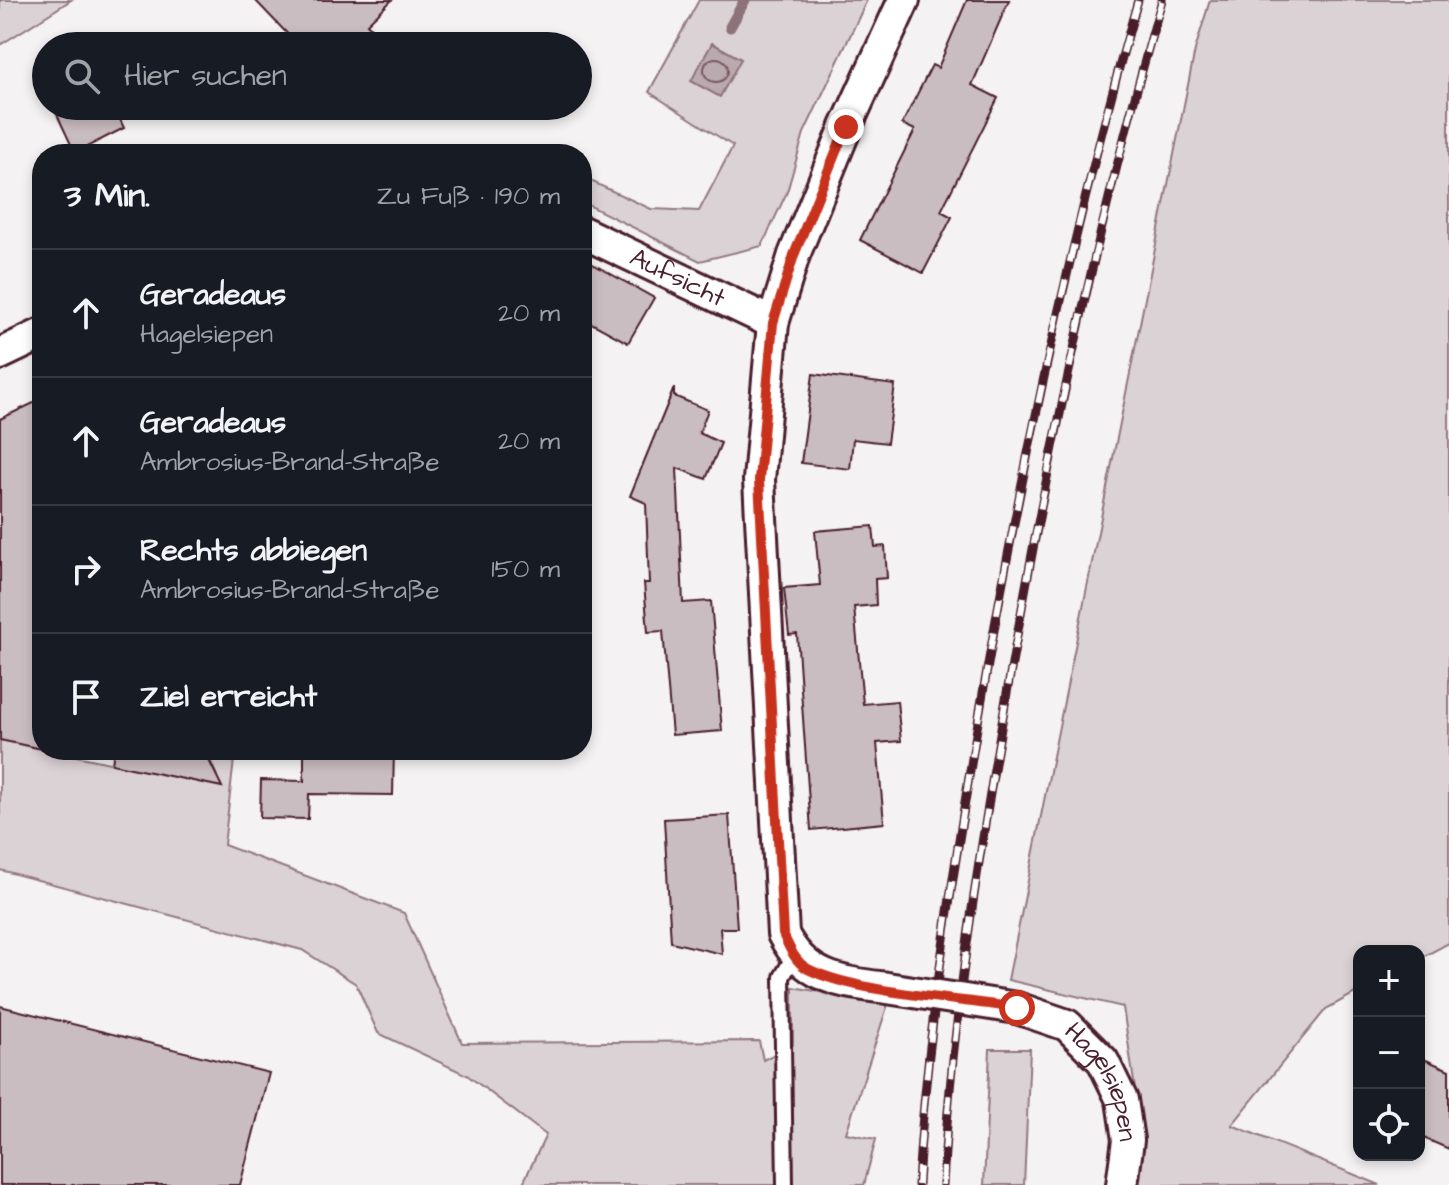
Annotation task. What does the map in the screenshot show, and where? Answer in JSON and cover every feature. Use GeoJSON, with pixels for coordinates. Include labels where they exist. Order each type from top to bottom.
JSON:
{"type":"FeatureCollection","features":[{"type":"Feature","properties":{"kind":"street"},"geometry":{"type":"LineString","coordinates":[[794,956],[783,934],[759,480],[773,323],[799,241],[904,0]]}},
{"type":"Feature","properties":{"kind":"street","name":"Aufsicht"},"geometry":{"type":"LineString","coordinates":[[592,237],[773,323]]}},
{"type":"Feature","properties":{"kind":"street"},"geometry":{"type":"LineString","coordinates":[[0,354],[32,339]]}},
{"type":"Feature","properties":{"kind":"street","name":"Hagelsiepen"},"geometry":{"type":"LineString","coordinates":[[794,956],[807,968],[857,984],[1017,1008],[1067,1025],[1103,1061],[1122,1100],[1128,1140],[1122,1185]]}},
{"type":"Feature","properties":{"kind":"lane"},"geometry":{"type":"LineString","coordinates":[[785,1185],[782,977],[794,956]]}},
{"type":"Feature","properties":{"kind":"shaded area"},"geometry":{"type":"Polygon","coordinates":[[[0,0],[71,0],[0,45],[0,0]]]}},
{"type":"Feature","properties":{"kind":"shaded area"},"geometry":{"type":"Polygon","coordinates":[[[699,0],[867,0],[804,133],[787,192],[762,246],[700,261],[592,207],[592,182],[651,209],[699,211],[733,146],[649,92],[699,0]]]}},
{"type":"Feature","properties":{"kind":"shaded area"},"geometry":{"type":"Polygon","coordinates":[[[1210,0],[1449,0],[1449,943],[1425,956],[1425,945],[1353,945],[1353,994],[1326,1009],[1232,1125],[1380,1185],[1139,1185],[1135,1089],[1123,1007],[1008,980],[1195,50],[1210,0]]]}},
{"type":"Feature","properties":{"kind":"shaded area"},"geometry":{"type":"Polygon","coordinates":[[[0,740],[32,747],[32,760],[95,760],[205,783],[217,776],[210,760],[234,760],[224,845],[404,913],[462,1043],[759,1041],[763,1060],[793,1045],[793,987],[888,1004],[846,1133],[876,1139],[864,1185],[522,1185],[546,1135],[467,1075],[378,1033],[356,984],[302,950],[0,870],[0,740]]]}},
{"type":"Feature","properties":{"kind":"shaded area"},"geometry":{"type":"Polygon","coordinates":[[[990,1049],[1030,1049],[1024,1185],[984,1185],[990,1049]]]}},
{"type":"Feature","properties":{"kind":"water"},"geometry":{"type":"Polygon","coordinates":[[[712,43],[741,59],[720,97],[691,81],[712,43]]]}},
{"type":"Feature","properties":{"kind":"building"},"geometry":{"type":"Polygon","coordinates":[[[255,0],[392,0],[367,24],[375,32],[286,32],[255,0]]]}},
{"type":"Feature","properties":{"kind":"building"},"geometry":{"type":"Polygon","coordinates":[[[967,0],[1009,0],[972,85],[998,98],[941,211],[952,217],[923,273],[860,240],[915,130],[902,124],[932,65],[938,68],[967,0]]]}},
{"type":"Feature","properties":{"kind":"building"},"geometry":{"type":"Polygon","coordinates":[[[60,120],[120,120],[124,128],[93,144],[71,144],[60,120]]]}},
{"type":"Feature","properties":{"kind":"building"},"geometry":{"type":"Polygon","coordinates":[[[592,264],[654,298],[628,343],[592,323],[592,264]]]}},
{"type":"Feature","properties":{"kind":"building"},"geometry":{"type":"Polygon","coordinates":[[[813,374],[895,385],[887,443],[853,439],[850,469],[801,463],[813,374]]]}},
{"type":"Feature","properties":{"kind":"building"},"geometry":{"type":"Polygon","coordinates":[[[674,388],[674,396],[708,410],[699,433],[721,443],[706,479],[677,468],[683,603],[711,601],[722,731],[672,735],[663,631],[648,632],[644,583],[649,583],[646,503],[630,496],[674,388]]]}},
{"type":"Feature","properties":{"kind":"building"},"geometry":{"type":"Polygon","coordinates":[[[32,404],[32,747],[0,740],[0,419],[32,404]]]}},
{"type":"Feature","properties":{"kind":"building"},"geometry":{"type":"Polygon","coordinates":[[[873,526],[875,547],[885,546],[887,578],[875,579],[876,605],[854,607],[863,704],[897,701],[901,741],[877,743],[884,823],[811,830],[797,634],[789,635],[784,588],[820,585],[815,531],[873,526]]]}},
{"type":"Feature","properties":{"kind":"building"},"geometry":{"type":"Polygon","coordinates":[[[113,760],[209,760],[222,787],[112,764],[113,760]]]}},
{"type":"Feature","properties":{"kind":"building"},"geometry":{"type":"Polygon","coordinates":[[[304,760],[394,760],[393,795],[309,794],[308,819],[260,818],[261,780],[304,781],[304,760]]]}},
{"type":"Feature","properties":{"kind":"building"},"geometry":{"type":"Polygon","coordinates":[[[729,815],[737,928],[720,928],[722,954],[671,942],[664,819],[729,815]]]}},
{"type":"Feature","properties":{"kind":"building"},"geometry":{"type":"Polygon","coordinates":[[[0,1006],[269,1073],[240,1185],[0,1185],[0,1006]]]}},
{"type":"Feature","properties":{"kind":"building"},"geometry":{"type":"Polygon","coordinates":[[[1425,1060],[1449,1070],[1449,1149],[1425,1139],[1425,1060]]]}},
{"type":"Feature","properties":{"kind":"waterway"},"geometry":{"type":"LineString","coordinates":[[730,27],[745,0]]}},
{"type":"Feature","properties":{"kind":"railway"},"geometry":{"type":"LineString","coordinates":[[918,1185],[940,968],[973,752],[1007,562],[1066,280],[1138,0]]}},
{"type":"Feature","properties":{"kind":"railway"},"geometry":{"type":"LineString","coordinates":[[943,1185],[952,1069],[966,953],[1018,631],[1052,449],[1092,269],[1162,0]]}},
{"type":"Feature","properties":{"kind":"route"},"geometry":{"type":"LineString","coordinates":[[846,127],[794,255],[773,323],[759,480],[783,934],[794,956],[807,968],[857,984],[1017,1008]]}}]}
